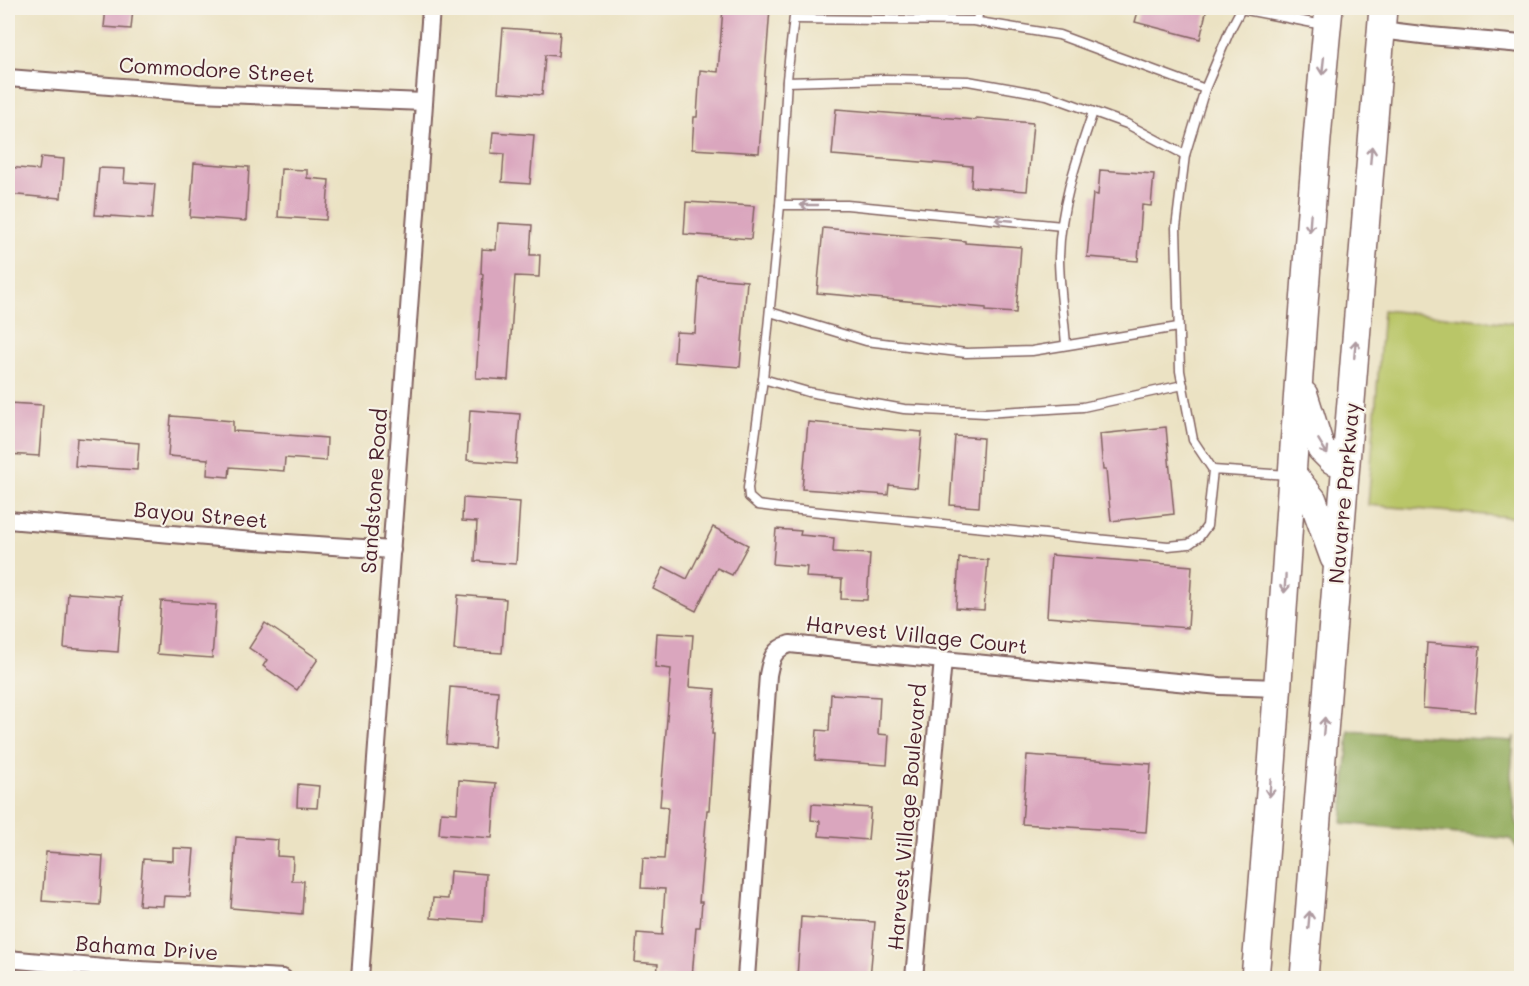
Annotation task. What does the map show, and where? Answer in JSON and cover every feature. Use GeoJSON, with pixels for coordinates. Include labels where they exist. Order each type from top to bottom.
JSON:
{"type":"FeatureCollection","features":[{"type":"Feature","properties":{"kind":"highway"},"geometry":{"type":"LineString","coordinates":[[1255,978],[1316,137],[1328,17]]}},
{"type":"Feature","properties":{"kind":"highway","name":"Navarre Parkway"},"geometry":{"type":"LineString","coordinates":[[1304,978],[1382,19]]}},
{"type":"Feature","properties":{"kind":"highway"},"geometry":{"type":"LineString","coordinates":[[1299,379],[1321,449],[1332,460],[1346,464]]}},
{"type":"Feature","properties":{"kind":"highway"},"geometry":{"type":"LineString","coordinates":[[1293,475],[1313,500],[1337,568]]}},
{"type":"Feature","properties":{"kind":"street","name":"Sandstone Road"},"geometry":{"type":"LineString","coordinates":[[360,978],[431,8]]}},
{"type":"Feature","properties":{"kind":"street"},"geometry":{"type":"LineString","coordinates":[[1382,19],[1430,36],[1521,44]]}},
{"type":"Feature","properties":{"kind":"street","name":"Commodore Street"},"geometry":{"type":"LineString","coordinates":[[8,78],[198,93],[424,102]]}},
{"type":"Feature","properties":{"kind":"street","name":"Bayou Street"},"geometry":{"type":"LineString","coordinates":[[8,520],[392,550]]}},
{"type":"Feature","properties":{"kind":"street","name":"Harvest Village Court"},"geometry":{"type":"LineString","coordinates":[[746,978],[768,675],[770,663],[781,646],[790,644],[1220,686],[1277,688]]}},
{"type":"Feature","properties":{"kind":"street","name":"Harvest Village Boulevard"},"geometry":{"type":"LineString","coordinates":[[914,978],[943,660]]}},
{"type":"Feature","properties":{"kind":"street","name":"Bahama Drive"},"geometry":{"type":"LineString","coordinates":[[8,959],[104,968],[283,978]]}},
{"type":"Feature","properties":{"kind":"lane"},"geometry":{"type":"LineString","coordinates":[[795,8],[787,82],[780,205],[764,379],[748,488],[749,497],[758,505],[1168,546],[1189,544],[1199,537],[1207,526],[1213,470],[1193,440],[1180,371],[1176,228],[1185,155],[1205,89],[1242,8],[1328,17]]}},
{"type":"Feature","properties":{"kind":"lane"},"geometry":{"type":"LineString","coordinates":[[977,21],[979,8]]}},
{"type":"Feature","properties":{"kind":"lane"},"geometry":{"type":"LineString","coordinates":[[794,19],[977,21],[1059,35],[1205,89]]}},
{"type":"Feature","properties":{"kind":"lane"},"geometry":{"type":"LineString","coordinates":[[787,82],[886,79],[968,81],[1047,95],[1127,124],[1185,155]]}},
{"type":"Feature","properties":{"kind":"lane"},"geometry":{"type":"LineString","coordinates":[[1066,345],[1059,257],[1063,213],[1073,171],[1093,112]]}},
{"type":"Feature","properties":{"kind":"lane"},"geometry":{"type":"LineString","coordinates":[[780,205],[847,205],[1062,226]]}},
{"type":"Feature","properties":{"kind":"lane"},"geometry":{"type":"LineString","coordinates":[[770,312],[866,341],[966,353],[1032,351],[1178,327]]}},
{"type":"Feature","properties":{"kind":"lane"},"geometry":{"type":"LineString","coordinates":[[764,379],[808,392],[904,410],[985,412],[1083,407],[1183,385]]}},
{"type":"Feature","properties":{"kind":"lane"},"geometry":{"type":"LineString","coordinates":[[1213,470],[1293,475]]}},
{"type":"Feature","properties":{"kind":"green space"},"geometry":{"type":"Polygon","coordinates":[[[1383,310],[1521,324],[1521,518],[1368,505],[1383,310]]]}},
{"type":"Feature","properties":{"kind":"green space"},"geometry":{"type":"Polygon","coordinates":[[[1349,731],[1513,741],[1514,736],[1511,775],[1516,820],[1521,837],[1521,854],[1511,839],[1342,823],[1349,731]]]}},
{"type":"Feature","properties":{"kind":"building"},"geometry":{"type":"Polygon","coordinates":[[[106,8],[133,8],[131,29],[104,27],[106,8]]]}},
{"type":"Feature","properties":{"kind":"building"},"geometry":{"type":"Polygon","coordinates":[[[723,8],[770,8],[759,153],[692,149],[700,70],[718,72],[723,8]]]}},
{"type":"Feature","properties":{"kind":"building"},"geometry":{"type":"Polygon","coordinates":[[[1139,8],[1207,8],[1200,39],[1135,22],[1139,8]]]}},
{"type":"Feature","properties":{"kind":"building"},"geometry":{"type":"Polygon","coordinates":[[[503,28],[560,32],[558,56],[545,55],[542,95],[498,92],[503,28]]]}},
{"type":"Feature","properties":{"kind":"building"},"geometry":{"type":"Polygon","coordinates":[[[836,109],[1033,123],[1027,191],[971,187],[972,166],[832,155],[836,109]]]}},
{"type":"Feature","properties":{"kind":"building"},"geometry":{"type":"Polygon","coordinates":[[[493,132],[534,135],[530,184],[502,182],[504,154],[491,153],[493,132]]]}},
{"type":"Feature","properties":{"kind":"building"},"geometry":{"type":"Polygon","coordinates":[[[41,157],[64,159],[61,198],[8,194],[8,167],[39,170],[41,157]]]}},
{"type":"Feature","properties":{"kind":"building"},"geometry":{"type":"Polygon","coordinates":[[[194,163],[249,167],[246,221],[190,217],[194,163]]]}},
{"type":"Feature","properties":{"kind":"building"},"geometry":{"type":"Polygon","coordinates":[[[99,168],[125,169],[124,182],[155,184],[152,219],[95,215],[99,168]]]}},
{"type":"Feature","properties":{"kind":"building"},"geometry":{"type":"Polygon","coordinates":[[[281,169],[307,170],[307,178],[329,180],[326,220],[278,217],[281,169]]]}},
{"type":"Feature","properties":{"kind":"building"},"geometry":{"type":"Polygon","coordinates":[[[1100,170],[1154,174],[1151,206],[1142,205],[1138,261],[1087,257],[1093,194],[1098,195],[1100,170]]]}},
{"type":"Feature","properties":{"kind":"building"},"geometry":{"type":"Polygon","coordinates":[[[686,202],[754,206],[751,239],[684,234],[686,202]]]}},
{"type":"Feature","properties":{"kind":"building"},"geometry":{"type":"Polygon","coordinates":[[[498,223],[532,225],[530,255],[540,255],[539,277],[515,276],[508,380],[476,378],[483,274],[481,273],[482,249],[496,250],[498,223]]]}},
{"type":"Feature","properties":{"kind":"building"},"geometry":{"type":"Polygon","coordinates":[[[823,228],[1021,247],[1016,313],[986,311],[986,308],[817,293],[823,228]]]}},
{"type":"Feature","properties":{"kind":"building"},"geometry":{"type":"Polygon","coordinates":[[[699,277],[747,281],[740,367],[674,362],[676,332],[695,333],[699,277]]]}},
{"type":"Feature","properties":{"kind":"building"},"geometry":{"type":"Polygon","coordinates":[[[8,403],[43,405],[39,456],[8,454],[8,403]]]}},
{"type":"Feature","properties":{"kind":"building"},"geometry":{"type":"Polygon","coordinates":[[[470,410],[520,414],[516,464],[467,460],[470,410]]]}},
{"type":"Feature","properties":{"kind":"building"},"geometry":{"type":"Polygon","coordinates":[[[171,416],[233,421],[233,431],[327,438],[326,461],[285,458],[284,471],[230,467],[229,477],[207,475],[208,459],[168,456],[171,416]]]}},
{"type":"Feature","properties":{"kind":"building"},"geometry":{"type":"Polygon","coordinates":[[[808,422],[922,432],[917,488],[889,485],[888,495],[802,489],[808,422]]]}},
{"type":"Feature","properties":{"kind":"building"},"geometry":{"type":"Polygon","coordinates":[[[1166,427],[1174,514],[1111,521],[1100,434],[1166,427]]]}},
{"type":"Feature","properties":{"kind":"building"},"geometry":{"type":"Polygon","coordinates":[[[955,436],[983,438],[979,507],[950,505],[955,436]]]}},
{"type":"Feature","properties":{"kind":"building"},"geometry":{"type":"Polygon","coordinates":[[[77,438],[139,443],[137,470],[75,466],[77,438]]]}},
{"type":"Feature","properties":{"kind":"building"},"geometry":{"type":"Polygon","coordinates":[[[463,498],[520,502],[516,564],[475,561],[477,522],[462,521],[463,498]]]}},
{"type":"Feature","properties":{"kind":"building"},"geometry":{"type":"Polygon","coordinates":[[[713,527],[748,545],[732,575],[717,568],[696,611],[653,589],[664,567],[687,579],[713,527]]]}},
{"type":"Feature","properties":{"kind":"building"},"geometry":{"type":"Polygon","coordinates":[[[776,529],[801,531],[800,535],[834,538],[833,552],[870,554],[867,600],[841,599],[842,579],[806,577],[807,567],[773,564],[776,529]]]}},
{"type":"Feature","properties":{"kind":"building"},"geometry":{"type":"Polygon","coordinates":[[[1051,555],[1192,566],[1188,628],[1047,617],[1051,555]]]}},
{"type":"Feature","properties":{"kind":"building"},"geometry":{"type":"Polygon","coordinates":[[[959,558],[988,560],[984,610],[956,608],[959,558]]]}},
{"type":"Feature","properties":{"kind":"building"},"geometry":{"type":"Polygon","coordinates":[[[68,593],[122,597],[118,652],[64,648],[68,593]]]}},
{"type":"Feature","properties":{"kind":"building"},"geometry":{"type":"Polygon","coordinates":[[[458,595],[506,599],[502,653],[454,650],[458,595]]]}},
{"type":"Feature","properties":{"kind":"building"},"geometry":{"type":"Polygon","coordinates":[[[161,601],[216,605],[212,658],[157,654],[161,601]]]}},
{"type":"Feature","properties":{"kind":"building"},"geometry":{"type":"Polygon","coordinates":[[[265,623],[318,659],[297,690],[263,666],[267,660],[249,648],[265,623]]]}},
{"type":"Feature","properties":{"kind":"building"},"geometry":{"type":"Polygon","coordinates":[[[657,633],[693,635],[689,687],[715,689],[709,810],[707,810],[699,902],[702,902],[700,927],[696,927],[692,978],[657,978],[658,964],[635,962],[637,933],[662,935],[665,889],[641,888],[643,858],[664,859],[668,807],[660,806],[671,669],[655,667],[657,633]]]}},
{"type":"Feature","properties":{"kind":"building"},"geometry":{"type":"Polygon","coordinates":[[[1427,643],[1480,647],[1475,712],[1423,708],[1427,643]]]}},
{"type":"Feature","properties":{"kind":"building"},"geometry":{"type":"Polygon","coordinates":[[[450,687],[498,691],[494,747],[446,744],[450,687]]]}},
{"type":"Feature","properties":{"kind":"building"},"geometry":{"type":"Polygon","coordinates":[[[831,694],[880,697],[878,734],[889,735],[887,765],[815,760],[817,730],[829,731],[831,694]]]}},
{"type":"Feature","properties":{"kind":"building"},"geometry":{"type":"Polygon","coordinates":[[[1027,755],[1151,764],[1146,832],[1022,824],[1027,755]]]}},
{"type":"Feature","properties":{"kind":"building"},"geometry":{"type":"Polygon","coordinates":[[[459,780],[496,783],[492,838],[439,834],[441,812],[457,813],[459,780]]]}},
{"type":"Feature","properties":{"kind":"building"},"geometry":{"type":"Polygon","coordinates":[[[298,784],[319,786],[317,808],[297,807],[298,784]]]}},
{"type":"Feature","properties":{"kind":"building"},"geometry":{"type":"Polygon","coordinates":[[[812,804],[871,808],[868,840],[819,836],[820,821],[811,820],[812,804]]]}},
{"type":"Feature","properties":{"kind":"building"},"geometry":{"type":"Polygon","coordinates":[[[236,837],[278,840],[277,856],[293,857],[292,881],[304,881],[302,914],[231,908],[236,837]]]}},
{"type":"Feature","properties":{"kind":"building"},"geometry":{"type":"Polygon","coordinates":[[[173,848],[194,849],[190,897],[164,896],[163,906],[139,905],[143,859],[173,861],[173,848]]]}},
{"type":"Feature","properties":{"kind":"building"},"geometry":{"type":"Polygon","coordinates":[[[46,852],[103,856],[100,905],[42,901],[46,852]]]}},
{"type":"Feature","properties":{"kind":"building"},"geometry":{"type":"Polygon","coordinates":[[[450,871],[486,874],[483,922],[431,918],[433,898],[448,899],[450,871]]]}},
{"type":"Feature","properties":{"kind":"building"},"geometry":{"type":"Polygon","coordinates":[[[801,917],[875,922],[870,978],[797,978],[801,917]]]}}]}
